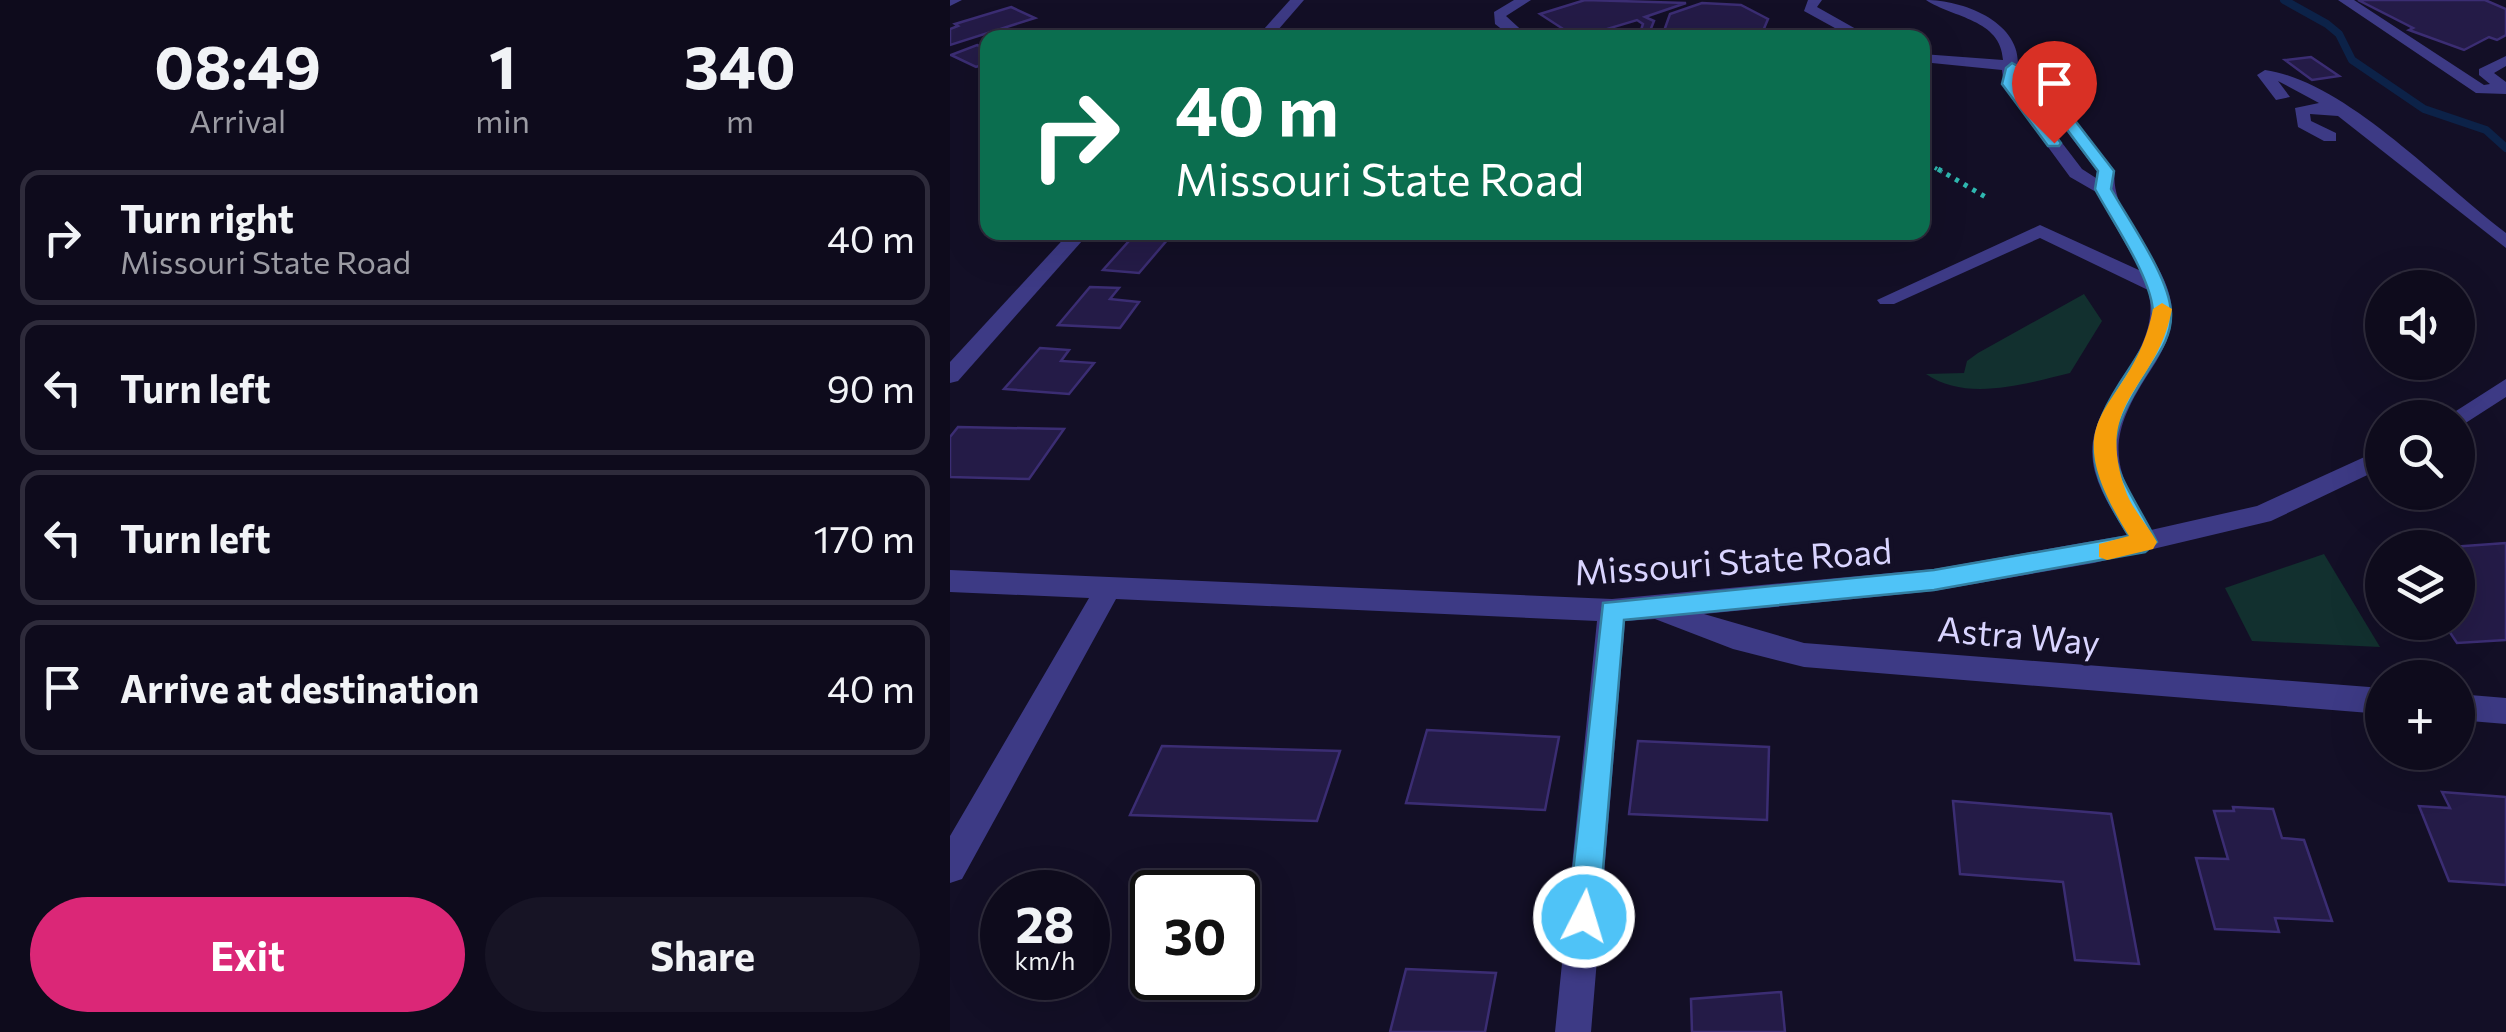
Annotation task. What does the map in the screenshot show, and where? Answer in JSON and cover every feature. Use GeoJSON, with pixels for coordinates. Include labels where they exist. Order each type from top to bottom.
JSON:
{"type":"FeatureCollection","features":[{"type":"Feature","properties":{"kind":"street"},"geometry":{"type":"LineString","coordinates":[[1270,30],[1297,0]]}},
{"type":"Feature","properties":{"kind":"street"},"geometry":{"type":"LineString","coordinates":[[1511,30],[1502,24],[1499,15],[1524,0]]}},
{"type":"Feature","properties":{"kind":"street"},"geometry":{"type":"LineString","coordinates":[[1812,0],[1809,8],[1850,30]]}},
{"type":"Feature","properties":{"kind":"street"},"geometry":{"type":"LineString","coordinates":[[1932,0],[1999,32],[2008,45],[2012,68],[2009,84],[2086,182],[2103,189]]}},
{"type":"Feature","properties":{"kind":"street"},"geometry":{"type":"LineString","coordinates":[[2344,0],[2480,90],[2504,88]]}},
{"type":"Feature","properties":{"kind":"street"},"geometry":{"type":"LineString","coordinates":[[1930,59],[2012,68],[2038,82],[2106,171],[2103,189],[2156,286],[2162,317],[2156,344],[2110,413],[2102,442],[2115,494],[2145,542]]}},
{"type":"Feature","properties":{"kind":"street"},"geometry":{"type":"LineString","coordinates":[[2504,88],[2484,72],[2506,60]]}},
{"type":"Feature","properties":{"kind":"street"},"geometry":{"type":"LineString","coordinates":[[2282,97],[2265,75],[2289,76],[2348,115],[2506,242]]}},
{"type":"Feature","properties":{"kind":"street"},"geometry":{"type":"LineString","coordinates":[[2330,137],[2304,124],[2302,111],[2324,107],[2348,115]]}},
{"type":"Feature","properties":{"kind":"street"},"geometry":{"type":"LineString","coordinates":[[1887,300],[2040,231],[2156,286]]}},
{"type":"Feature","properties":{"kind":"street"},"geometry":{"type":"LineString","coordinates":[[950,376],[1074,240]]}},
{"type":"Feature","properties":{"kind":"street"},"geometry":{"type":"LineString","coordinates":[[2475,406],[2506,387]]}},
{"type":"Feature","properties":{"kind":"street","name":"Missouri State Road"},"geometry":{"type":"LineString","coordinates":[[950,581],[1612,610],[1656,608],[1934,580],[2145,542],[2262,514],[2365,466]]}},
{"type":"Feature","properties":{"kind":"street"},"geometry":{"type":"LineString","coordinates":[[950,867],[1110,588]]}},
{"type":"Feature","properties":{"kind":"street","name":"Astra Way"},"geometry":{"type":"LineString","coordinates":[[1656,608],[1734,637],[1804,654],[2365,700]]}},
{"type":"Feature","properties":{"kind":"street"},"geometry":{"type":"LineString","coordinates":[[1573,1032],[1612,610]]}},
{"type":"Feature","properties":{"kind":"street"},"geometry":{"type":"LineString","coordinates":[[2475,708],[2506,711]]}},
{"type":"Feature","properties":{"kind":"path"},"geometry":{"type":"LineString","coordinates":[[1930,165],[1990,199]]}},
{"type":"Feature","properties":{"kind":"green space"},"geometry":{"type":"Polygon","coordinates":[[[2084,294],[2102,321],[2070,373],[2015,386],[1977,389],[1942,382],[1926,374],[1964,373],[1967,361],[1978,353],[2084,294]]]}},
{"type":"Feature","properties":{"kind":"green space"},"geometry":{"type":"Polygon","coordinates":[[[2324,554],[2365,622],[2365,640],[2376,640],[2380,647],[2252,641],[2225,588],[2324,554]]]}},
{"type":"Feature","properties":{"kind":"building"},"geometry":{"type":"Polygon","coordinates":[[[1585,0],[1686,3],[1645,17],[1654,21],[1650,30],[1641,30],[1643,24],[1637,20],[1604,30],[1565,30],[1540,14],[1585,0]]]}},
{"type":"Feature","properties":{"kind":"building"},"geometry":{"type":"Polygon","coordinates":[[[2358,0],[2485,0],[2506,9],[2506,35],[2497,40],[2489,37],[2464,50],[2409,30],[2413,28],[2358,0]]]}},
{"type":"Feature","properties":{"kind":"building"},"geometry":{"type":"Polygon","coordinates":[[[1702,3],[1741,5],[1768,19],[1763,30],[1664,30],[1670,14],[1702,3]]]}},
{"type":"Feature","properties":{"kind":"building"},"geometry":{"type":"Polygon","coordinates":[[[1011,7],[1035,18],[997,30],[980,30],[980,35],[950,45],[950,29],[958,26],[955,24],[1011,7]]]}},
{"type":"Feature","properties":{"kind":"building"},"geometry":{"type":"Polygon","coordinates":[[[977,45],[980,66],[976,67],[951,55],[977,45]]]}},
{"type":"Feature","properties":{"kind":"building"},"geometry":{"type":"Polygon","coordinates":[[[2311,57],[2339,76],[2312,80],[2285,60],[2311,57]]]}},
{"type":"Feature","properties":{"kind":"building"},"geometry":{"type":"Polygon","coordinates":[[[1130,240],[1167,240],[1139,273],[1103,270],[1130,240]]]}},
{"type":"Feature","properties":{"kind":"building"},"geometry":{"type":"Polygon","coordinates":[[[1090,287],[1119,288],[1110,299],[1139,302],[1120,328],[1058,325],[1090,287]]]}},
{"type":"Feature","properties":{"kind":"building"},"geometry":{"type":"Polygon","coordinates":[[[1040,348],[1069,350],[1061,361],[1094,363],[1069,394],[1004,389],[1040,348]]]}},
{"type":"Feature","properties":{"kind":"building"},"geometry":{"type":"Polygon","coordinates":[[[958,427],[1064,429],[1029,479],[950,477],[950,437],[958,427]]]}},
{"type":"Feature","properties":{"kind":"building"},"geometry":{"type":"Polygon","coordinates":[[[2506,543],[2506,640],[2457,643],[2455,640],[2475,640],[2475,545],[2506,543]]]}},
{"type":"Feature","properties":{"kind":"building"},"geometry":{"type":"Polygon","coordinates":[[[1427,730],[1559,737],[1545,810],[1406,803],[1427,730]]]}},
{"type":"Feature","properties":{"kind":"building"},"geometry":{"type":"Polygon","coordinates":[[[1638,741],[1769,747],[1767,820],[1629,814],[1638,741]]]}},
{"type":"Feature","properties":{"kind":"building"},"geometry":{"type":"Polygon","coordinates":[[[1162,746],[1340,751],[1317,821],[1130,815],[1162,746]]]}},
{"type":"Feature","properties":{"kind":"building"},"geometry":{"type":"Polygon","coordinates":[[[2442,792],[2506,797],[2506,885],[2449,881],[2419,806],[2450,808],[2442,792]]]}},
{"type":"Feature","properties":{"kind":"building"},"geometry":{"type":"Polygon","coordinates":[[[1953,801],[2111,814],[2139,964],[2075,960],[2063,882],[1960,874],[1953,801]]]}},
{"type":"Feature","properties":{"kind":"building"},"geometry":{"type":"Polygon","coordinates":[[[2233,807],[2273,809],[2282,838],[2304,840],[2332,921],[2275,918],[2279,932],[2215,929],[2196,858],[2228,859],[2214,811],[2234,811],[2233,807]]]}},
{"type":"Feature","properties":{"kind":"building"},"geometry":{"type":"Polygon","coordinates":[[[1406,969],[1496,973],[1485,1032],[1390,1032],[1406,969]]]}},
{"type":"Feature","properties":{"kind":"building"},"geometry":{"type":"Polygon","coordinates":[[[1781,992],[1785,1032],[1692,1032],[1691,999],[1781,992]]]}},
{"type":"Feature","properties":{"kind":"waterway"},"geometry":{"type":"LineString","coordinates":[[2284,0],[2327,24],[2339,34],[2352,60],[2424,109],[2486,130],[2506,148]]}},
{"type":"Feature","properties":{"kind":"slow traffic"},"geometry":{"type":"LineString","coordinates":[[2107,550],[2145,542],[2115,494],[2105,468],[2102,442],[2110,413],[2156,344],[2162,309]]}},
{"type":"Feature","properties":{"kind":"route"},"geometry":{"type":"LineString","coordinates":[[1584,917],[1612,610],[1934,580],[2145,542],[2115,494],[2105,468],[2102,442],[2110,413],[2156,344],[2162,317],[2160,294],[2103,189],[2108,179],[2106,171],[2038,82],[2030,74],[2012,68],[2009,84],[2054,143]]}}]}
